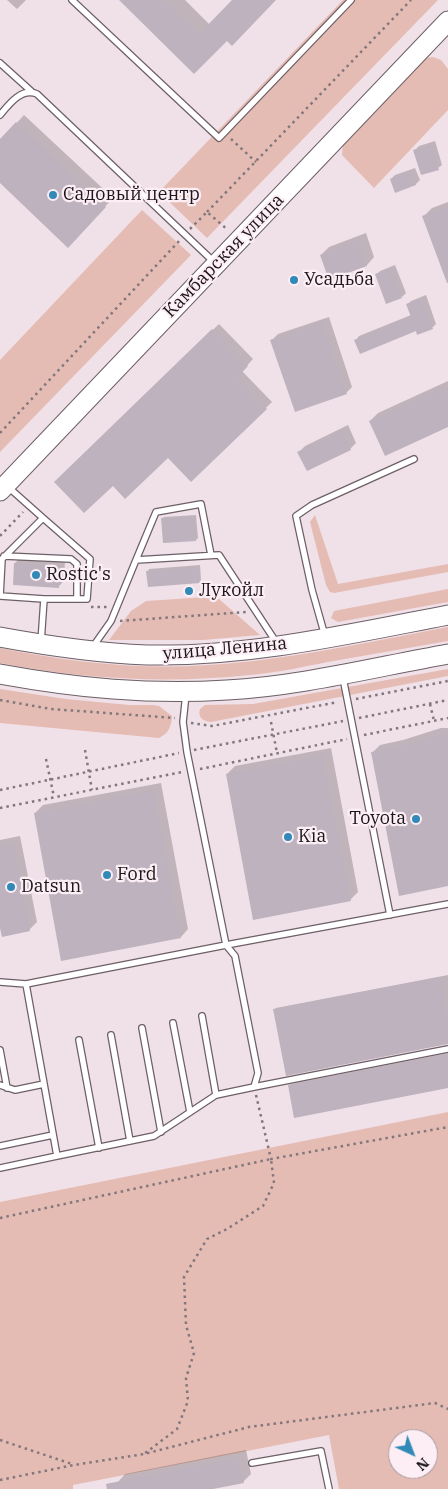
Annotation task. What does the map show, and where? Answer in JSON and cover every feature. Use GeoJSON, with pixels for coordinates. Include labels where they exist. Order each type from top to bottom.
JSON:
{"type":"FeatureCollection","features":[{"type":"Feature","properties":{"kind":"main road","name":"Камбарская улица"},"geometry":{"type":"LineString","coordinates":[[3,488],[448,21]]}},
{"type":"Feature","properties":{"kind":"main road","name":"улица Ленина"},"geometry":{"type":"LineString","coordinates":[[0,637],[122,654],[177,654],[237,651],[278,646],[448,615]]}},
{"type":"Feature","properties":{"kind":"main road"},"geometry":{"type":"LineString","coordinates":[[0,674],[70,686],[114,690],[186,692],[257,687],[448,654]]}},
{"type":"Feature","properties":{"kind":"lane"},"geometry":{"type":"LineString","coordinates":[[72,0],[219,138],[351,0]]}},
{"type":"Feature","properties":{"kind":"lane"},"geometry":{"type":"LineString","coordinates":[[0,63],[43,100],[216,264]]}},
{"type":"Feature","properties":{"kind":"lane"},"geometry":{"type":"LineString","coordinates":[[0,115],[19,96],[31,91]]}},
{"type":"Feature","properties":{"kind":"lane"},"geometry":{"type":"LineString","coordinates":[[326,638],[312,590],[296,516],[312,505],[414,459]]}},
{"type":"Feature","properties":{"kind":"lane"},"geometry":{"type":"LineString","coordinates":[[3,488],[29,506],[43,518],[90,559],[87,599],[0,596],[2,559],[43,518]]}},
{"type":"Feature","properties":{"kind":"lane"},"geometry":{"type":"LineString","coordinates":[[90,650],[111,621],[156,512],[201,504],[212,555]]}},
{"type":"Feature","properties":{"kind":"lane"},"geometry":{"type":"LineString","coordinates":[[136,560],[219,554],[278,646]]}},
{"type":"Feature","properties":{"kind":"lane"},"geometry":{"type":"LineString","coordinates":[[4,556],[71,558],[77,564],[77,599]]}},
{"type":"Feature","properties":{"kind":"lane"},"geometry":{"type":"LineString","coordinates":[[41,644],[44,599]]}},
{"type":"Feature","properties":{"kind":"lane"},"geometry":{"type":"LineString","coordinates":[[342,673],[390,915]]}},
{"type":"Feature","properties":{"kind":"lane"},"geometry":{"type":"LineString","coordinates":[[186,692],[183,722],[191,771],[226,945],[235,956],[258,1073],[254,1087]]}},
{"type":"Feature","properties":{"kind":"lane"},"geometry":{"type":"LineString","coordinates":[[0,982],[26,984],[448,904]]}},
{"type":"Feature","properties":{"kind":"lane"},"geometry":{"type":"LineString","coordinates":[[26,984],[57,1156]]}},
{"type":"Feature","properties":{"kind":"lane"},"geometry":{"type":"LineString","coordinates":[[202,1016],[216,1095]]}},
{"type":"Feature","properties":{"kind":"lane"},"geometry":{"type":"LineString","coordinates":[[173,1023],[190,1112]]}},
{"type":"Feature","properties":{"kind":"lane"},"geometry":{"type":"LineString","coordinates":[[142,1028],[161,1132]]}},
{"type":"Feature","properties":{"kind":"lane"},"geometry":{"type":"LineString","coordinates":[[111,1034],[130,1141]]}},
{"type":"Feature","properties":{"kind":"lane"},"geometry":{"type":"LineString","coordinates":[[79,1040],[99,1148]]}},
{"type":"Feature","properties":{"kind":"lane"},"geometry":{"type":"LineString","coordinates":[[0,1168],[154,1136],[216,1095],[448,1049]]}},
{"type":"Feature","properties":{"kind":"lane"},"geometry":{"type":"LineString","coordinates":[[0,1050],[7,1088]]}},
{"type":"Feature","properties":{"kind":"lane"},"geometry":{"type":"LineString","coordinates":[[0,1085],[15,1090],[44,1084]]}},
{"type":"Feature","properties":{"kind":"lane"},"geometry":{"type":"LineString","coordinates":[[0,1146],[53,1135]]}},
{"type":"Feature","properties":{"kind":"lane"},"geometry":{"type":"LineString","coordinates":[[252,1463],[321,1451],[329,1489]]}},
{"type":"Feature","properties":{"kind":"path"},"geometry":{"type":"LineString","coordinates":[[0,433],[185,234],[411,0]]}},
{"type":"Feature","properties":{"kind":"path"},"geometry":{"type":"LineString","coordinates":[[224,132],[256,162]]}},
{"type":"Feature","properties":{"kind":"path"},"geometry":{"type":"LineString","coordinates":[[207,212],[240,240]]}},
{"type":"Feature","properties":{"kind":"path"},"geometry":{"type":"LineString","coordinates":[[0,536],[29,506]]}},
{"type":"Feature","properties":{"kind":"path"},"geometry":{"type":"LineString","coordinates":[[111,621],[255,612]]}},
{"type":"Feature","properties":{"kind":"path"},"geometry":{"type":"LineString","coordinates":[[0,700],[68,711],[172,716],[183,722],[212,726],[448,681]]}},
{"type":"Feature","properties":{"kind":"path"},"geometry":{"type":"LineString","coordinates":[[0,790],[448,700]]}},
{"type":"Feature","properties":{"kind":"path"},"geometry":{"type":"LineString","coordinates":[[430,704],[434,721]]}},
{"type":"Feature","properties":{"kind":"path"},"geometry":{"type":"LineString","coordinates":[[0,808],[448,718]]}},
{"type":"Feature","properties":{"kind":"path"},"geometry":{"type":"LineString","coordinates":[[271,722],[277,753]]}},
{"type":"Feature","properties":{"kind":"path"},"geometry":{"type":"LineString","coordinates":[[85,750],[92,790]]}},
{"type":"Feature","properties":{"kind":"path"},"geometry":{"type":"LineString","coordinates":[[46,759],[54,797]]}},
{"type":"Feature","properties":{"kind":"path"},"geometry":{"type":"LineString","coordinates":[[144,1454],[177,1429],[188,1401],[186,1378],[194,1353],[186,1325],[184,1277],[207,1239],[227,1229],[263,1206],[274,1182],[271,1160],[254,1087]]}},
{"type":"Feature","properties":{"kind":"path"},"geometry":{"type":"LineString","coordinates":[[0,1218],[271,1160],[448,1127]]}},
{"type":"Feature","properties":{"kind":"path"},"geometry":{"type":"LineString","coordinates":[[0,1480],[74,1465],[144,1454],[248,1427],[434,1403],[448,1409]]}},
{"type":"Feature","properties":{"kind":"path"},"geometry":{"type":"LineString","coordinates":[[0,1440],[74,1465]]}},
{"type":"Feature","properties":{"kind":"shaded area"},"geometry":{"type":"Polygon","coordinates":[[[343,0],[438,0],[207,238],[159,192],[343,0]]]}},
{"type":"Feature","properties":{"kind":"shaded area"},"geometry":{"type":"Polygon","coordinates":[[[433,57],[441,60],[448,69],[448,110],[374,188],[342,155],[343,144],[425,58],[433,57]]]}},
{"type":"Feature","properties":{"kind":"shaded area"},"geometry":{"type":"Polygon","coordinates":[[[142,210],[191,255],[0,452],[0,360],[142,210]]]}},
{"type":"Feature","properties":{"kind":"shaded area"},"geometry":{"type":"Polygon","coordinates":[[[315,515],[338,584],[448,564],[448,572],[334,593],[330,592],[326,585],[310,522],[315,515]]]}},
{"type":"Feature","properties":{"kind":"shaded area"},"geometry":{"type":"Polygon","coordinates":[[[448,589],[448,602],[338,622],[331,618],[334,611],[448,589]]]}},
{"type":"Feature","properties":{"kind":"shaded area"},"geometry":{"type":"Polygon","coordinates":[[[207,597],[219,599],[260,635],[203,640],[109,640],[131,611],[146,601],[207,597]]]}},
{"type":"Feature","properties":{"kind":"shaded area"},"geometry":{"type":"Polygon","coordinates":[[[448,627],[448,641],[279,671],[219,678],[156,679],[93,676],[0,663],[0,648],[78,661],[130,666],[238,663],[298,655],[448,627]]]}},
{"type":"Feature","properties":{"kind":"shaded area"},"geometry":{"type":"Polygon","coordinates":[[[448,669],[448,676],[211,722],[204,720],[199,714],[200,709],[205,705],[253,704],[448,669]]]}},
{"type":"Feature","properties":{"kind":"shaded area"},"geometry":{"type":"Polygon","coordinates":[[[0,689],[66,699],[159,706],[172,716],[171,723],[167,732],[159,738],[0,723],[0,689]]]}},
{"type":"Feature","properties":{"kind":"shaded area"},"geometry":{"type":"Polygon","coordinates":[[[448,1112],[448,1489],[339,1489],[329,1435],[73,1485],[73,1489],[0,1489],[0,1202],[448,1112]]]}},
{"type":"Feature","properties":{"kind":"building"},"geometry":{"type":"Polygon","coordinates":[[[119,0],[164,0],[199,34],[232,0],[276,0],[232,46],[227,41],[194,74],[119,0]]]}},
{"type":"Feature","properties":{"kind":"building","name":"Садовый центр"},"geometry":{"type":"Polygon","coordinates":[[[16,122],[106,207],[68,248],[0,183],[0,139],[16,122]]]}},
{"type":"Feature","properties":{"kind":"building"},"geometry":{"type":"Polygon","coordinates":[[[431,144],[439,170],[421,175],[413,150],[431,144]]]}},
{"type":"Feature","properties":{"kind":"building"},"geometry":{"type":"Polygon","coordinates":[[[411,171],[416,185],[395,193],[390,179],[411,171]]]}},
{"type":"Feature","properties":{"kind":"building"},"geometry":{"type":"Polygon","coordinates":[[[448,206],[448,283],[447,283],[422,216],[448,206]]]}},
{"type":"Feature","properties":{"kind":"building"},"geometry":{"type":"Polygon","coordinates":[[[358,240],[367,266],[329,280],[320,255],[358,240]]]}},
{"type":"Feature","properties":{"kind":"building"},"geometry":{"type":"Polygon","coordinates":[[[391,268],[402,298],[386,304],[375,274],[391,268]]]}},
{"type":"Feature","properties":{"kind":"building"},"geometry":{"type":"Polygon","coordinates":[[[422,298],[433,329],[417,335],[416,331],[360,354],[354,340],[411,317],[406,304],[422,298]]]}},
{"type":"Feature","properties":{"kind":"building"},"geometry":{"type":"Polygon","coordinates":[[[323,322],[347,394],[295,412],[270,340],[323,322]]]}},
{"type":"Feature","properties":{"kind":"building"},"geometry":{"type":"Polygon","coordinates":[[[212,329],[248,366],[237,378],[267,409],[191,482],[168,458],[125,499],[113,486],[84,513],[54,482],[212,329]]]}},
{"type":"Feature","properties":{"kind":"building"},"geometry":{"type":"Polygon","coordinates":[[[443,387],[448,398],[448,427],[385,456],[369,421],[443,387]]]}},
{"type":"Feature","properties":{"kind":"building"},"geometry":{"type":"Polygon","coordinates":[[[342,431],[351,450],[307,471],[297,452],[342,431]]]}},
{"type":"Feature","properties":{"kind":"building"},"geometry":{"type":"Polygon","coordinates":[[[195,516],[196,541],[163,543],[161,518],[195,516]]]}},
{"type":"Feature","properties":{"kind":"building","name":"Rostic's"},"geometry":{"type":"Polygon","coordinates":[[[14,563],[60,566],[59,588],[13,585],[14,563]]]}},
{"type":"Feature","properties":{"kind":"building"},"geometry":{"type":"Polygon","coordinates":[[[199,566],[200,583],[148,587],[146,571],[199,566]]]}},
{"type":"Feature","properties":{"kind":"building","name":"Toyota"},"geometry":{"type":"Polygon","coordinates":[[[448,734],[448,886],[399,896],[371,752],[394,748],[432,736],[448,734]]]}},
{"type":"Feature","properties":{"kind":"building","name":"Kia"},"geometry":{"type":"Polygon","coordinates":[[[323,755],[351,901],[253,920],[226,774],[323,755]]]}},
{"type":"Feature","properties":{"kind":"building","name":"Ford"},"geometry":{"type":"Polygon","coordinates":[[[154,790],[181,938],[61,961],[34,813],[154,790]]]}},
{"type":"Feature","properties":{"kind":"building","name":"Datsun"},"geometry":{"type":"Polygon","coordinates":[[[13,843],[30,931],[2,937],[0,928],[0,846],[13,843]]]}},
{"type":"Feature","properties":{"kind":"building"},"geometry":{"type":"Polygon","coordinates":[[[440,977],[448,1018],[448,1044],[286,1076],[273,1009],[440,977]]]}},
{"type":"Feature","properties":{"kind":"building"},"geometry":{"type":"Polygon","coordinates":[[[448,1054],[448,1088],[294,1118],[288,1085],[448,1054]]]}},
{"type":"Feature","properties":{"kind":"building"},"geometry":{"type":"Polygon","coordinates":[[[239,1457],[244,1483],[213,1489],[107,1489],[106,1484],[239,1457]]]}},
{"type":"Feature","properties":{"kind":"place","name":"Садовый центр"},"geometry":{"type":"Point","coordinates":[53,195]}},
{"type":"Feature","properties":{"kind":"place","name":"Усадьба"},"geometry":{"type":"Point","coordinates":[294,280]}},
{"type":"Feature","properties":{"kind":"place","name":"Rostic's"},"geometry":{"type":"Point","coordinates":[36,575]}},
{"type":"Feature","properties":{"kind":"place","name":"Лукойл"},"geometry":{"type":"Point","coordinates":[189,591]}},
{"type":"Feature","properties":{"kind":"place","name":"Toyota"},"geometry":{"type":"Point","coordinates":[416,819]}},
{"type":"Feature","properties":{"kind":"place","name":"Kia"},"geometry":{"type":"Point","coordinates":[288,837]}},
{"type":"Feature","properties":{"kind":"place","name":"Ford"},"geometry":{"type":"Point","coordinates":[107,875]}},
{"type":"Feature","properties":{"kind":"place","name":"Datsun"},"geometry":{"type":"Point","coordinates":[11,887]}}]}
